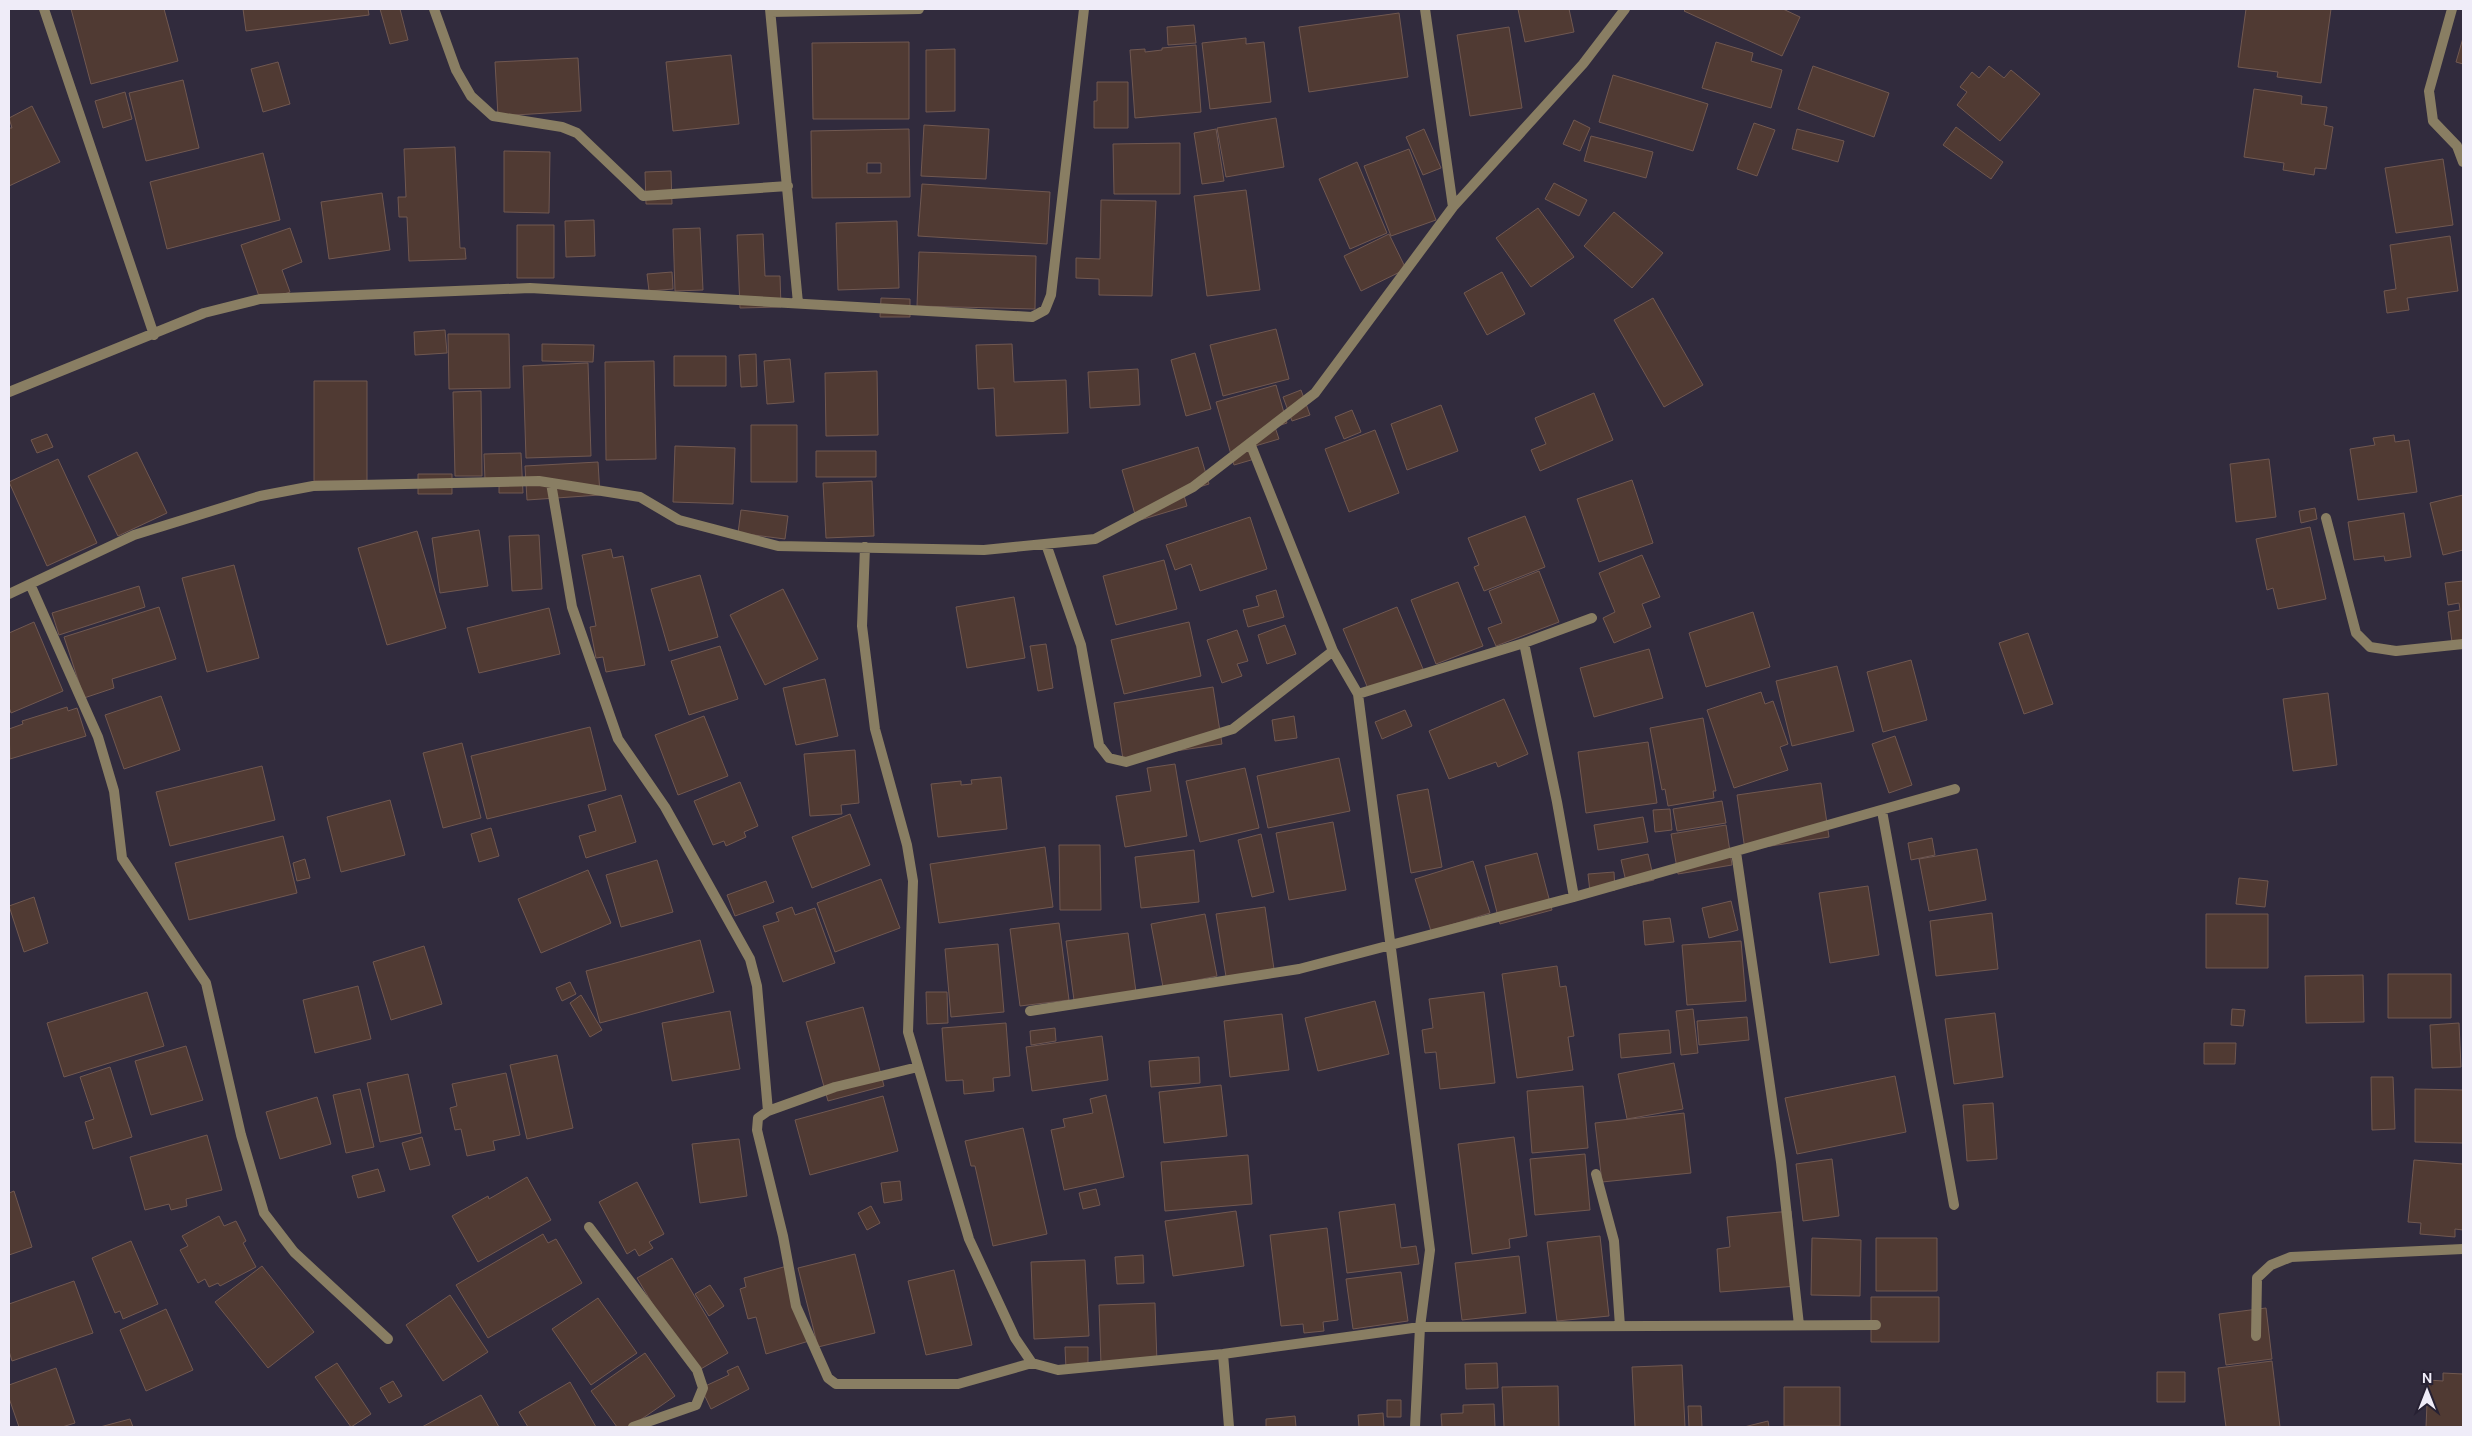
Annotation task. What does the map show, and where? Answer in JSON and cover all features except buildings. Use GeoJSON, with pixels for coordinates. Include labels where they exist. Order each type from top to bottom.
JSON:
{"type":"FeatureCollection","features":[{"type":"Feature","properties":{"kind":"street"},"geometry":{"type":"LineString","coordinates":[[44,9],[154,335]]}},
{"type":"Feature","properties":{"kind":"street"},"geometry":{"type":"LineString","coordinates":[[434,9],[456,70],[471,96],[493,116],[562,126],[577,133],[643,196],[788,186]]}},
{"type":"Feature","properties":{"kind":"street"},"geometry":{"type":"LineString","coordinates":[[798,303],[771,11],[919,9]]}},
{"type":"Feature","properties":{"kind":"street"},"geometry":{"type":"LineString","coordinates":[[9,392],[154,335],[204,313],[269,298],[530,288],[1032,316],[1045,310],[1051,295],[1084,9]]}},
{"type":"Feature","properties":{"kind":"street"},"geometry":{"type":"LineString","coordinates":[[1425,9],[1454,206]]}},
{"type":"Feature","properties":{"kind":"street"},"geometry":{"type":"LineString","coordinates":[[9,594],[134,536],[260,496],[313,486],[539,481],[640,497],[679,520],[778,546],[984,550],[1095,538],[1193,487],[1315,393],[1454,206],[1583,64],[1625,9]]}},
{"type":"Feature","properties":{"kind":"street"},"geometry":{"type":"LineString","coordinates":[[2452,9],[2429,91],[2433,121],[2457,146],[2463,162]]}},
{"type":"Feature","properties":{"kind":"street"},"geometry":{"type":"LineString","coordinates":[[1250,443],[1333,651],[1358,694],[1430,1250],[1420,1328],[1415,1427]]}},
{"type":"Feature","properties":{"kind":"street"},"geometry":{"type":"LineString","coordinates":[[552,483],[572,607],[618,739],[665,807],[750,959],[757,986],[768,1111]]}},
{"type":"Feature","properties":{"kind":"street"},"geometry":{"type":"LineString","coordinates":[[2326,518],[2356,633],[2370,647],[2396,651],[2463,644]]}},
{"type":"Feature","properties":{"kind":"street"},"geometry":{"type":"LineString","coordinates":[[1046,544],[1081,645],[1099,744],[1109,758],[1126,762],[1233,728],[1333,651]]}},
{"type":"Feature","properties":{"kind":"street"},"geometry":{"type":"LineString","coordinates":[[865,547],[862,626],[875,728],[907,845],[913,881],[908,1032],[969,1239],[1015,1338],[1032,1363]]}},
{"type":"Feature","properties":{"kind":"street"},"geometry":{"type":"LineString","coordinates":[[30,584],[98,737],[114,790],[122,858],[206,983],[241,1135],[264,1213],[294,1252],[388,1339]]}},
{"type":"Feature","properties":{"kind":"street"},"geometry":{"type":"LineString","coordinates":[[1358,694],[1524,643],[1592,618]]}},
{"type":"Feature","properties":{"kind":"street"},"geometry":{"type":"LineString","coordinates":[[1524,643],[1557,802],[1574,897]]}},
{"type":"Feature","properties":{"kind":"street"},"geometry":{"type":"LineString","coordinates":[[1030,1011],[1299,969],[1574,897],[1955,790]]}},
{"type":"Feature","properties":{"kind":"street"},"geometry":{"type":"LineString","coordinates":[[1882,811],[1954,1205]]}},
{"type":"Feature","properties":{"kind":"street"},"geometry":{"type":"LineString","coordinates":[[1736,852],[1781,1162],[1799,1325]]}},
{"type":"Feature","properties":{"kind":"street"},"geometry":{"type":"LineString","coordinates":[[918,1067],[836,1087],[768,1111],[758,1118],[757,1130],[783,1236],[796,1306],[831,1382],[836,1384],[958,1384],[1032,1363],[1058,1370],[1223,1354],[1420,1328],[1876,1325]]}},
{"type":"Feature","properties":{"kind":"street"},"geometry":{"type":"LineString","coordinates":[[1596,1174],[1614,1241],[1620,1326]]}},
{"type":"Feature","properties":{"kind":"street"},"geometry":{"type":"LineString","coordinates":[[589,1227],[697,1370],[702,1388],[696,1406],[633,1427]]}},
{"type":"Feature","properties":{"kind":"street"},"geometry":{"type":"LineString","coordinates":[[2256,1336],[2258,1278],[2271,1264],[2291,1257],[2463,1248]]}},
{"type":"Feature","properties":{"kind":"street"},"geometry":{"type":"LineString","coordinates":[[1223,1354],[1229,1427]]}}]}
